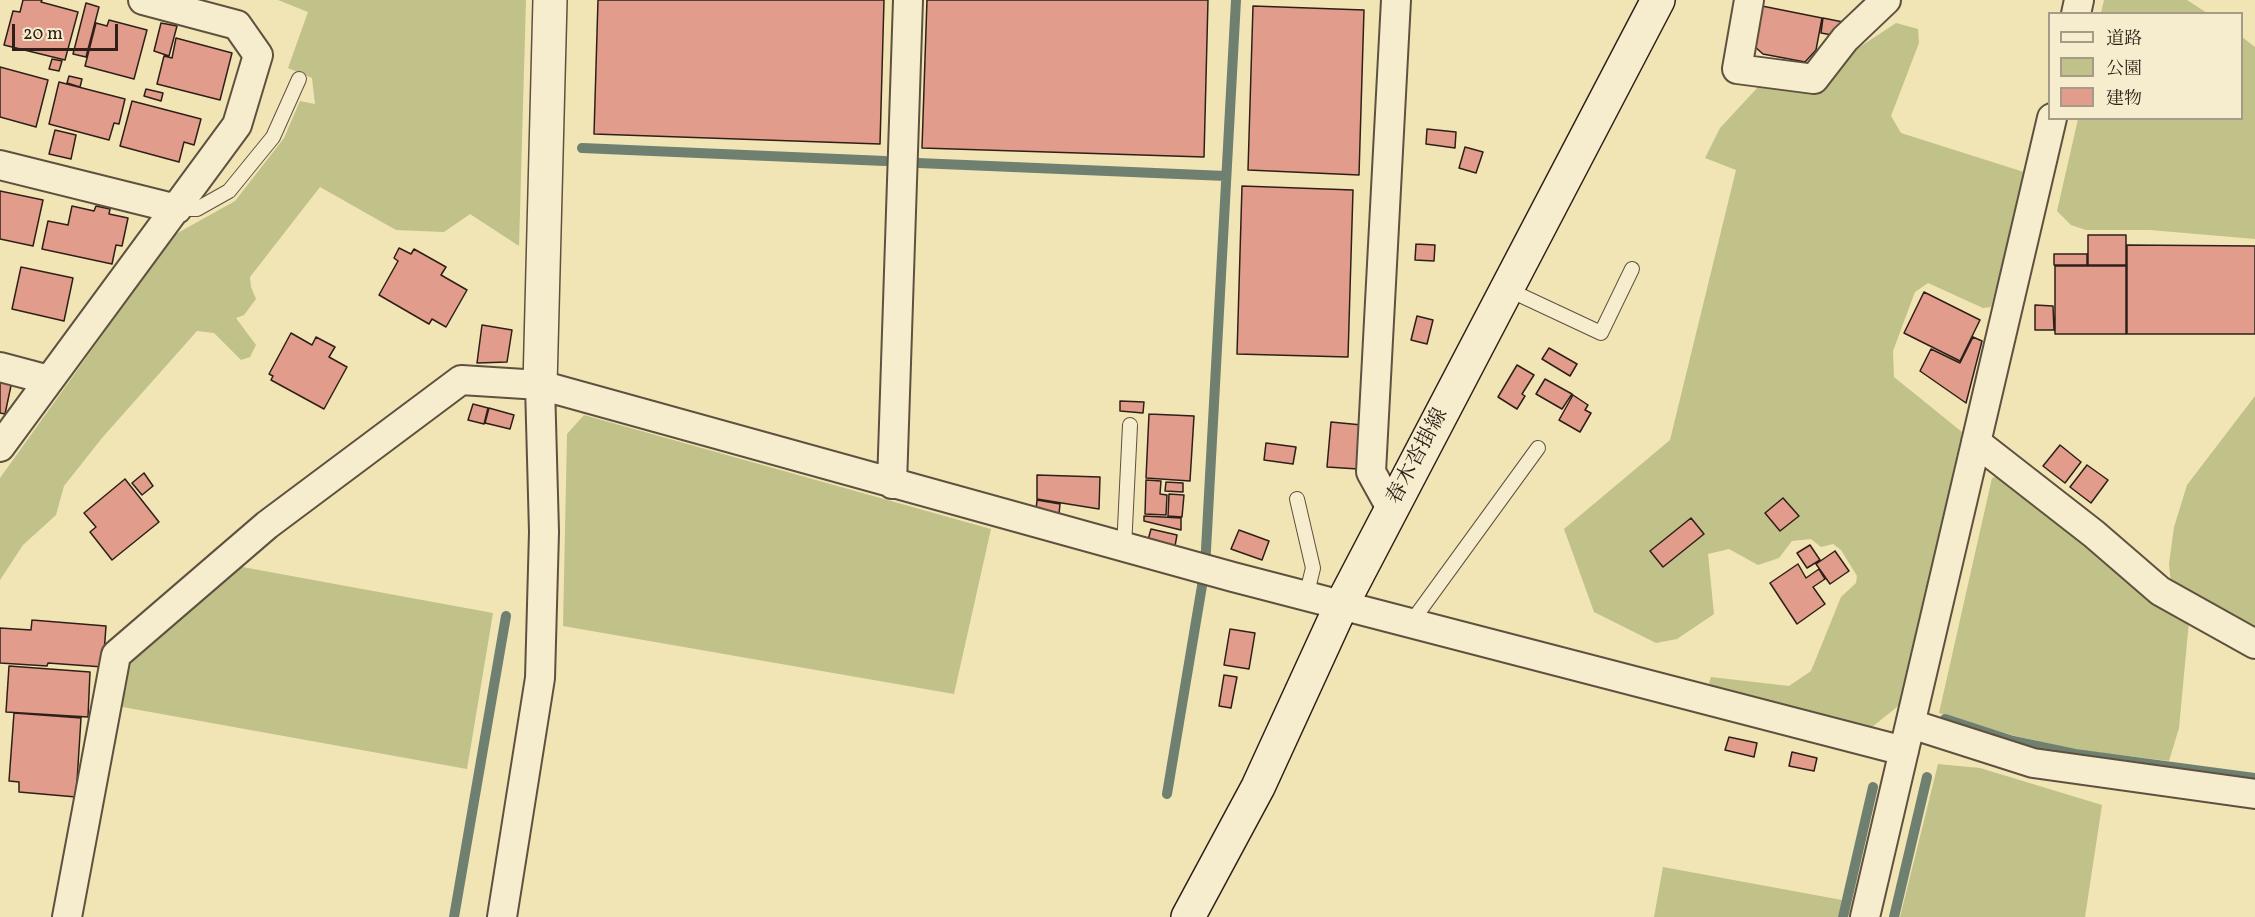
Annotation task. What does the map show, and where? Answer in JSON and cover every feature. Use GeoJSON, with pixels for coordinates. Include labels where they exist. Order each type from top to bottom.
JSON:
{"type":"FeatureCollection","features":[{"type":"Feature","properties":{"kind":"main road"},"geometry":{"type":"LineString","coordinates":[[540,385],[550,0]]}},
{"type":"Feature","properties":{"kind":"main road","name":"春木沓掛線"},"geometry":{"type":"LineString","coordinates":[[1188,917],[1258,787],[1341,606],[1658,0]]}},
{"type":"Feature","properties":{"kind":"street"},"geometry":{"type":"LineString","coordinates":[[0,447],[237,126],[258,55],[237,25],[143,0]]}},
{"type":"Feature","properties":{"kind":"street"},"geometry":{"type":"LineString","coordinates":[[892,484],[908,0]]}},
{"type":"Feature","properties":{"kind":"street"},"geometry":{"type":"LineString","coordinates":[[1392,510],[1371,472],[1396,0]]}},
{"type":"Feature","properties":{"kind":"street"},"geometry":{"type":"LineString","coordinates":[[1749,0],[1737,69],[1814,79],[1845,39],[1886,0]]}},
{"type":"Feature","properties":{"kind":"street"},"geometry":{"type":"LineString","coordinates":[[1865,917],[2052,120]]}},
{"type":"Feature","properties":{"kind":"street"},"geometry":{"type":"LineString","coordinates":[[0,165],[177,209]]}},
{"type":"Feature","properties":{"kind":"street"},"geometry":{"type":"LineString","coordinates":[[0,367],[49,380]]}},
{"type":"Feature","properties":{"kind":"street"},"geometry":{"type":"LineString","coordinates":[[68,917],[116,655],[267,525],[461,380],[540,385],[1233,578],[1904,751]]}},
{"type":"Feature","properties":{"kind":"street"},"geometry":{"type":"LineString","coordinates":[[501,917],[540,678],[544,531],[540,385]]}},
{"type":"Feature","properties":{"kind":"street"},"geometry":{"type":"LineString","coordinates":[[1976,442],[2094,534],[2160,591],[2255,644]]}},
{"type":"Feature","properties":{"kind":"street"},"geometry":{"type":"LineString","coordinates":[[1911,724],[2033,763],[2255,794]]}},
{"type":"Feature","properties":{"kind":"lane"},"geometry":{"type":"LineString","coordinates":[[177,209],[198,209],[229,191],[273,137],[299,79]]}},
{"type":"Feature","properties":{"kind":"lane"},"geometry":{"type":"LineString","coordinates":[[1507,289],[1601,333],[1632,269]]}},
{"type":"Feature","properties":{"kind":"lane"},"geometry":{"type":"LineString","coordinates":[[1124,548],[1130,425]]}},
{"type":"Feature","properties":{"kind":"lane"},"geometry":{"type":"LineString","coordinates":[[1410,624],[1538,448]]}},
{"type":"Feature","properties":{"kind":"lane"},"geometry":{"type":"LineString","coordinates":[[1297,499],[1314,568],[1306,597]]}},
{"type":"Feature","properties":{"kind":"green space"},"geometry":{"type":"Polygon","coordinates":[[[278,0],[526,0],[519,246],[470,214],[444,232],[396,230],[320,187],[250,277],[256,299],[244,315],[236,318],[256,345],[250,357],[241,360],[214,333],[197,331],[102,438],[64,486],[56,515],[23,545],[0,580],[0,478],[174,235],[235,201],[284,138],[300,101],[315,104],[312,78],[288,68],[308,12],[278,0]]]}},
{"type":"Feature","properties":{"kind":"green space"},"geometry":{"type":"Polygon","coordinates":[[[2104,0],[2187,0],[2205,12],[2101,12],[2104,0]]]}},
{"type":"Feature","properties":{"kind":"green space"},"geometry":{"type":"Polygon","coordinates":[[[1896,23],[1918,29],[1919,43],[1891,116],[1901,133],[2027,173],[1991,307],[1983,308],[1928,283],[1915,292],[1893,351],[1894,377],[1962,432],[1902,703],[1872,727],[1717,691],[1709,683],[1711,677],[1789,686],[1811,671],[1841,597],[1856,583],[1857,576],[1841,550],[1833,544],[1821,547],[1811,539],[1792,541],[1779,558],[1758,565],[1729,549],[1708,554],[1714,614],[1677,639],[1656,643],[1594,612],[1564,529],[1670,440],[1736,170],[1705,158],[1720,128],[1759,86],[1824,91],[1855,50],[1896,23]]]}},
{"type":"Feature","properties":{"kind":"green space"},"geometry":{"type":"Polygon","coordinates":[[[2243,38],[2255,47],[2255,239],[2150,230],[2086,230],[2071,225],[2057,211],[2078,120],[2243,120],[2243,38]]]}},
{"type":"Feature","properties":{"kind":"green space"},"geometry":{"type":"Polygon","coordinates":[[[2255,396],[2255,632],[2171,584],[2169,564],[2174,527],[2187,485],[2255,396]]]}},
{"type":"Feature","properties":{"kind":"green space"},"geometry":{"type":"Polygon","coordinates":[[[584,415],[991,529],[954,694],[563,626],[567,434],[584,415]]]}},
{"type":"Feature","properties":{"kind":"green space"},"geometry":{"type":"Polygon","coordinates":[[[2005,474],[2189,621],[2179,728],[2169,761],[2077,750],[2015,736],[1939,713],[1992,478],[2005,474]]]}},
{"type":"Feature","properties":{"kind":"green space"},"geometry":{"type":"Polygon","coordinates":[[[237,566],[493,613],[467,769],[117,706],[125,664],[237,566]]]}},
{"type":"Feature","properties":{"kind":"green space"},"geometry":{"type":"Polygon","coordinates":[[[1938,764],[1980,768],[2102,805],[2085,917],[1900,917],[1938,764]]]}},
{"type":"Feature","properties":{"kind":"green space"},"geometry":{"type":"Polygon","coordinates":[[[1663,867],[1842,900],[1838,917],[1654,917],[1663,867]]]}},
{"type":"Feature","properties":{"kind":"building"},"geometry":{"type":"Polygon","coordinates":[[[23,0],[42,0],[41,2],[78,12],[65,60],[4,45],[13,11],[20,12],[23,0]]]}},
{"type":"Feature","properties":{"kind":"building"},"geometry":{"type":"Polygon","coordinates":[[[598,0],[884,0],[880,144],[594,134],[598,0]]]}},
{"type":"Feature","properties":{"kind":"building"},"geometry":{"type":"Polygon","coordinates":[[[927,0],[1208,0],[1204,157],[922,148],[927,0]]]}},
{"type":"Feature","properties":{"kind":"building"},"geometry":{"type":"Polygon","coordinates":[[[86,3],[99,7],[86,57],[73,54],[86,3]]]}},
{"type":"Feature","properties":{"kind":"building"},"geometry":{"type":"Polygon","coordinates":[[[1253,6],[1364,10],[1359,175],[1248,170],[1253,6]]]}},
{"type":"Feature","properties":{"kind":"building"},"geometry":{"type":"Polygon","coordinates":[[[1762,6],[1822,18],[1816,50],[1805,62],[1763,54],[1754,46],[1762,6]]]}},
{"type":"Feature","properties":{"kind":"building"},"geometry":{"type":"Polygon","coordinates":[[[1823,18],[1843,22],[1832,35],[1821,33],[1823,18]]]}},
{"type":"Feature","properties":{"kind":"building"},"geometry":{"type":"Polygon","coordinates":[[[109,20],[147,30],[134,79],[85,66],[96,23],[107,26],[109,20]]]}},
{"type":"Feature","properties":{"kind":"building"},"geometry":{"type":"Polygon","coordinates":[[[161,23],[177,26],[169,56],[154,51],[161,23]]]}},
{"type":"Feature","properties":{"kind":"building"},"geometry":{"type":"Polygon","coordinates":[[[176,38],[232,53],[220,100],[157,84],[164,56],[172,58],[176,38]]]}},
{"type":"Feature","properties":{"kind":"building"},"geometry":{"type":"Polygon","coordinates":[[[52,59],[62,61],[59,71],[49,69],[52,59]]]}},
{"type":"Feature","properties":{"kind":"building"},"geometry":{"type":"Polygon","coordinates":[[[0,67],[48,80],[36,127],[0,117],[0,67]]]}},
{"type":"Feature","properties":{"kind":"building"},"geometry":{"type":"Polygon","coordinates":[[[69,76],[82,79],[80,87],[67,83],[69,76]]]}},
{"type":"Feature","properties":{"kind":"building"},"geometry":{"type":"Polygon","coordinates":[[[59,82],[125,99],[119,124],[114,123],[109,140],[49,124],[59,82]]]}},
{"type":"Feature","properties":{"kind":"building"},"geometry":{"type":"Polygon","coordinates":[[[146,89],[163,93],[161,101],[144,96],[146,89]]]}},
{"type":"Feature","properties":{"kind":"building"},"geometry":{"type":"Polygon","coordinates":[[[132,101],[201,119],[194,145],[184,142],[179,162],[120,146],[132,101]]]}},
{"type":"Feature","properties":{"kind":"building"},"geometry":{"type":"Polygon","coordinates":[[[1427,129],[1456,132],[1455,148],[1426,144],[1427,129]]]}},
{"type":"Feature","properties":{"kind":"building"},"geometry":{"type":"Polygon","coordinates":[[[55,130],[76,135],[71,159],[49,154],[55,130]]]}},
{"type":"Feature","properties":{"kind":"building"},"geometry":{"type":"Polygon","coordinates":[[[1465,147],[1483,152],[1476,173],[1459,168],[1465,147]]]}},
{"type":"Feature","properties":{"kind":"building"},"geometry":{"type":"Polygon","coordinates":[[[1242,186],[1353,190],[1348,357],[1237,354],[1242,186]]]}},
{"type":"Feature","properties":{"kind":"building"},"geometry":{"type":"Polygon","coordinates":[[[0,191],[43,200],[33,246],[0,239],[0,191]]]}},
{"type":"Feature","properties":{"kind":"building"},"geometry":{"type":"Polygon","coordinates":[[[72,206],[94,211],[96,206],[110,209],[109,214],[128,218],[122,246],[116,245],[112,264],[42,249],[48,221],[68,225],[72,206]]]}},
{"type":"Feature","properties":{"kind":"building"},"geometry":{"type":"Polygon","coordinates":[[[2088,235],[2126,235],[2126,265],[2088,265],[2088,235]]]}},
{"type":"Feature","properties":{"kind":"building"},"geometry":{"type":"Polygon","coordinates":[[[1416,244],[1435,245],[1434,261],[1415,260],[1416,244]]]}},
{"type":"Feature","properties":{"kind":"building"},"geometry":{"type":"Polygon","coordinates":[[[2127,245],[2255,246],[2255,334],[2127,334],[2127,245]]]}},
{"type":"Feature","properties":{"kind":"building"},"geometry":{"type":"Polygon","coordinates":[[[399,248],[411,254],[414,249],[446,267],[441,275],[467,290],[446,327],[432,319],[429,324],[379,295],[398,261],[394,258],[399,248]]]}},
{"type":"Feature","properties":{"kind":"building"},"geometry":{"type":"Polygon","coordinates":[[[2054,254],[2087,254],[2087,265],[2054,265],[2054,254]]]}},
{"type":"Feature","properties":{"kind":"building"},"geometry":{"type":"Polygon","coordinates":[[[2055,266],[2126,266],[2126,334],[2055,334],[2055,266]]]}},
{"type":"Feature","properties":{"kind":"building"},"geometry":{"type":"Polygon","coordinates":[[[21,267],[73,278],[64,321],[12,309],[21,267]]]}},
{"type":"Feature","properties":{"kind":"building"},"geometry":{"type":"Polygon","coordinates":[[[1924,292],[1980,320],[1960,361],[1904,333],[1924,292]]]}},
{"type":"Feature","properties":{"kind":"building"},"geometry":{"type":"Polygon","coordinates":[[[2035,305],[2053,306],[2054,330],[2035,330],[2035,305]]]}},
{"type":"Feature","properties":{"kind":"building"},"geometry":{"type":"Polygon","coordinates":[[[1417,316],[1433,320],[1427,344],[1411,340],[1417,316]]]}},
{"type":"Feature","properties":{"kind":"building"},"geometry":{"type":"Polygon","coordinates":[[[482,325],[512,330],[507,362],[477,363],[482,325]]]}},
{"type":"Feature","properties":{"kind":"building"},"geometry":{"type":"Polygon","coordinates":[[[291,333],[312,345],[316,337],[335,347],[329,357],[347,367],[324,409],[271,380],[273,376],[269,374],[291,333]]]}},
{"type":"Feature","properties":{"kind":"building"},"geometry":{"type":"Polygon","coordinates":[[[1973,337],[1982,341],[1966,403],[1920,371],[1931,349],[1960,363],[1973,337]]]}},
{"type":"Feature","properties":{"kind":"building"},"geometry":{"type":"Polygon","coordinates":[[[1549,348],[1577,364],[1570,376],[1542,359],[1549,348]]]}},
{"type":"Feature","properties":{"kind":"building"},"geometry":{"type":"Polygon","coordinates":[[[1517,365],[1534,375],[1522,394],[1525,396],[1517,409],[1498,397],[1517,365]]]}},
{"type":"Feature","properties":{"kind":"building"},"geometry":{"type":"Polygon","coordinates":[[[0,378],[12,381],[5,414],[0,413],[0,378]]]}},
{"type":"Feature","properties":{"kind":"building"},"geometry":{"type":"Polygon","coordinates":[[[1545,379],[1572,394],[1562,409],[1536,394],[1545,379]]]}},
{"type":"Feature","properties":{"kind":"building"},"geometry":{"type":"Polygon","coordinates":[[[1573,395],[1588,405],[1585,410],[1591,413],[1580,432],[1559,420],[1573,395]]]}},
{"type":"Feature","properties":{"kind":"building"},"geometry":{"type":"Polygon","coordinates":[[[1120,401],[1144,402],[1143,413],[1120,411],[1120,401]]]}},
{"type":"Feature","properties":{"kind":"building"},"geometry":{"type":"Polygon","coordinates":[[[473,404],[488,408],[484,424],[468,420],[473,404]]]}},
{"type":"Feature","properties":{"kind":"building"},"geometry":{"type":"Polygon","coordinates":[[[489,408],[514,415],[510,429],[485,423],[489,408]]]}},
{"type":"Feature","properties":{"kind":"building"},"geometry":{"type":"Polygon","coordinates":[[[1149,414],[1194,416],[1190,481],[1146,478],[1149,414]]]}},
{"type":"Feature","properties":{"kind":"building"},"geometry":{"type":"Polygon","coordinates":[[[1331,422],[1362,425],[1358,469],[1327,467],[1331,422]]]}},
{"type":"Feature","properties":{"kind":"building"},"geometry":{"type":"Polygon","coordinates":[[[1266,443],[1296,447],[1293,464],[1264,460],[1266,443]]]}},
{"type":"Feature","properties":{"kind":"building"},"geometry":{"type":"Polygon","coordinates":[[[2060,445],[2081,462],[2065,483],[2043,466],[2060,445]]]}},
{"type":"Feature","properties":{"kind":"building"},"geometry":{"type":"Polygon","coordinates":[[[2087,465],[2108,480],[2091,503],[2070,487],[2087,465]]]}},
{"type":"Feature","properties":{"kind":"building"},"geometry":{"type":"Polygon","coordinates":[[[144,473],[153,486],[142,495],[132,483],[144,473]]]}},
{"type":"Feature","properties":{"kind":"building"},"geometry":{"type":"Polygon","coordinates":[[[1037,475],[1100,477],[1099,509],[1037,499],[1037,475]]]}},
{"type":"Feature","properties":{"kind":"building"},"geometry":{"type":"Polygon","coordinates":[[[125,479],[159,522],[112,560],[90,532],[96,527],[84,513],[125,479]]]}},
{"type":"Feature","properties":{"kind":"building"},"geometry":{"type":"Polygon","coordinates":[[[1146,480],[1161,481],[1160,494],[1167,495],[1166,515],[1145,514],[1146,480]]]}},
{"type":"Feature","properties":{"kind":"building"},"geometry":{"type":"Polygon","coordinates":[[[1166,482],[1183,483],[1183,492],[1165,491],[1166,482]]]}},
{"type":"Feature","properties":{"kind":"building"},"geometry":{"type":"Polygon","coordinates":[[[1169,494],[1184,495],[1182,517],[1168,516],[1169,494]]]}},
{"type":"Feature","properties":{"kind":"building"},"geometry":{"type":"Polygon","coordinates":[[[1783,498],[1799,516],[1780,531],[1765,513],[1783,498]]]}},
{"type":"Feature","properties":{"kind":"building"},"geometry":{"type":"Polygon","coordinates":[[[1037,500],[1060,504],[1059,514],[1036,510],[1037,500]]]}},
{"type":"Feature","properties":{"kind":"building"},"geometry":{"type":"Polygon","coordinates":[[[1144,516],[1181,518],[1181,530],[1144,521],[1144,516]]]}},
{"type":"Feature","properties":{"kind":"building"},"geometry":{"type":"Polygon","coordinates":[[[1691,518],[1704,534],[1663,567],[1650,551],[1691,518]]]}},
{"type":"Feature","properties":{"kind":"building"},"geometry":{"type":"Polygon","coordinates":[[[1151,529],[1177,535],[1175,546],[1148,540],[1151,529]]]}},
{"type":"Feature","properties":{"kind":"building"},"geometry":{"type":"Polygon","coordinates":[[[1239,530],[1269,541],[1262,560],[1231,549],[1239,530]]]}},
{"type":"Feature","properties":{"kind":"building"},"geometry":{"type":"Polygon","coordinates":[[[1810,545],[1820,560],[1807,568],[1797,553],[1810,545]]]}},
{"type":"Feature","properties":{"kind":"building"},"geometry":{"type":"Polygon","coordinates":[[[1835,551],[1849,571],[1830,584],[1816,564],[1835,551]]]}},
{"type":"Feature","properties":{"kind":"building"},"geometry":{"type":"Polygon","coordinates":[[[1798,564],[1806,578],[1819,569],[1825,579],[1813,587],[1825,604],[1797,624],[1770,583],[1798,564]]]}},
{"type":"Feature","properties":{"kind":"building"},"geometry":{"type":"Polygon","coordinates":[[[32,620],[106,626],[103,667],[48,663],[47,666],[0,663],[0,628],[31,630],[32,620]]]}},
{"type":"Feature","properties":{"kind":"building"},"geometry":{"type":"Polygon","coordinates":[[[1230,629],[1255,633],[1249,669],[1224,665],[1230,629]]]}},
{"type":"Feature","properties":{"kind":"building"},"geometry":{"type":"Polygon","coordinates":[[[9,666],[90,672],[88,717],[6,712],[9,666]]]}},
{"type":"Feature","properties":{"kind":"building"},"geometry":{"type":"Polygon","coordinates":[[[1224,675],[1237,677],[1231,708],[1219,706],[1224,675]]]}},
{"type":"Feature","properties":{"kind":"building"},"geometry":{"type":"Polygon","coordinates":[[[14,713],[81,718],[76,797],[19,792],[19,782],[9,781],[14,713]]]}},
{"type":"Feature","properties":{"kind":"building"},"geometry":{"type":"Polygon","coordinates":[[[1729,737],[1757,743],[1754,757],[1725,750],[1729,737]]]}},
{"type":"Feature","properties":{"kind":"building"},"geometry":{"type":"Polygon","coordinates":[[[1792,752],[1817,758],[1814,771],[1789,766],[1792,752]]]}},
{"type":"Feature","properties":{"kind":"waterway"},"geometry":{"type":"LineString","coordinates":[[1167,794],[1205,568],[1236,0]]}},
{"type":"Feature","properties":{"kind":"waterway"},"geometry":{"type":"LineString","coordinates":[[582,148],[885,161]]}},
{"type":"Feature","properties":{"kind":"waterway"},"geometry":{"type":"LineString","coordinates":[[918,163],[1226,176]]}},
{"type":"Feature","properties":{"kind":"waterway"},"geometry":{"type":"LineString","coordinates":[[454,917],[506,616]]}},
{"type":"Feature","properties":{"kind":"waterway"},"geometry":{"type":"LineString","coordinates":[[1945,719],[2013,741],[2075,754],[2255,778]]}},
{"type":"Feature","properties":{"kind":"waterway"},"geometry":{"type":"LineString","coordinates":[[1894,917],[1927,777]]}},
{"type":"Feature","properties":{"kind":"waterway"},"geometry":{"type":"LineString","coordinates":[[1843,917],[1873,787]]}}]}
